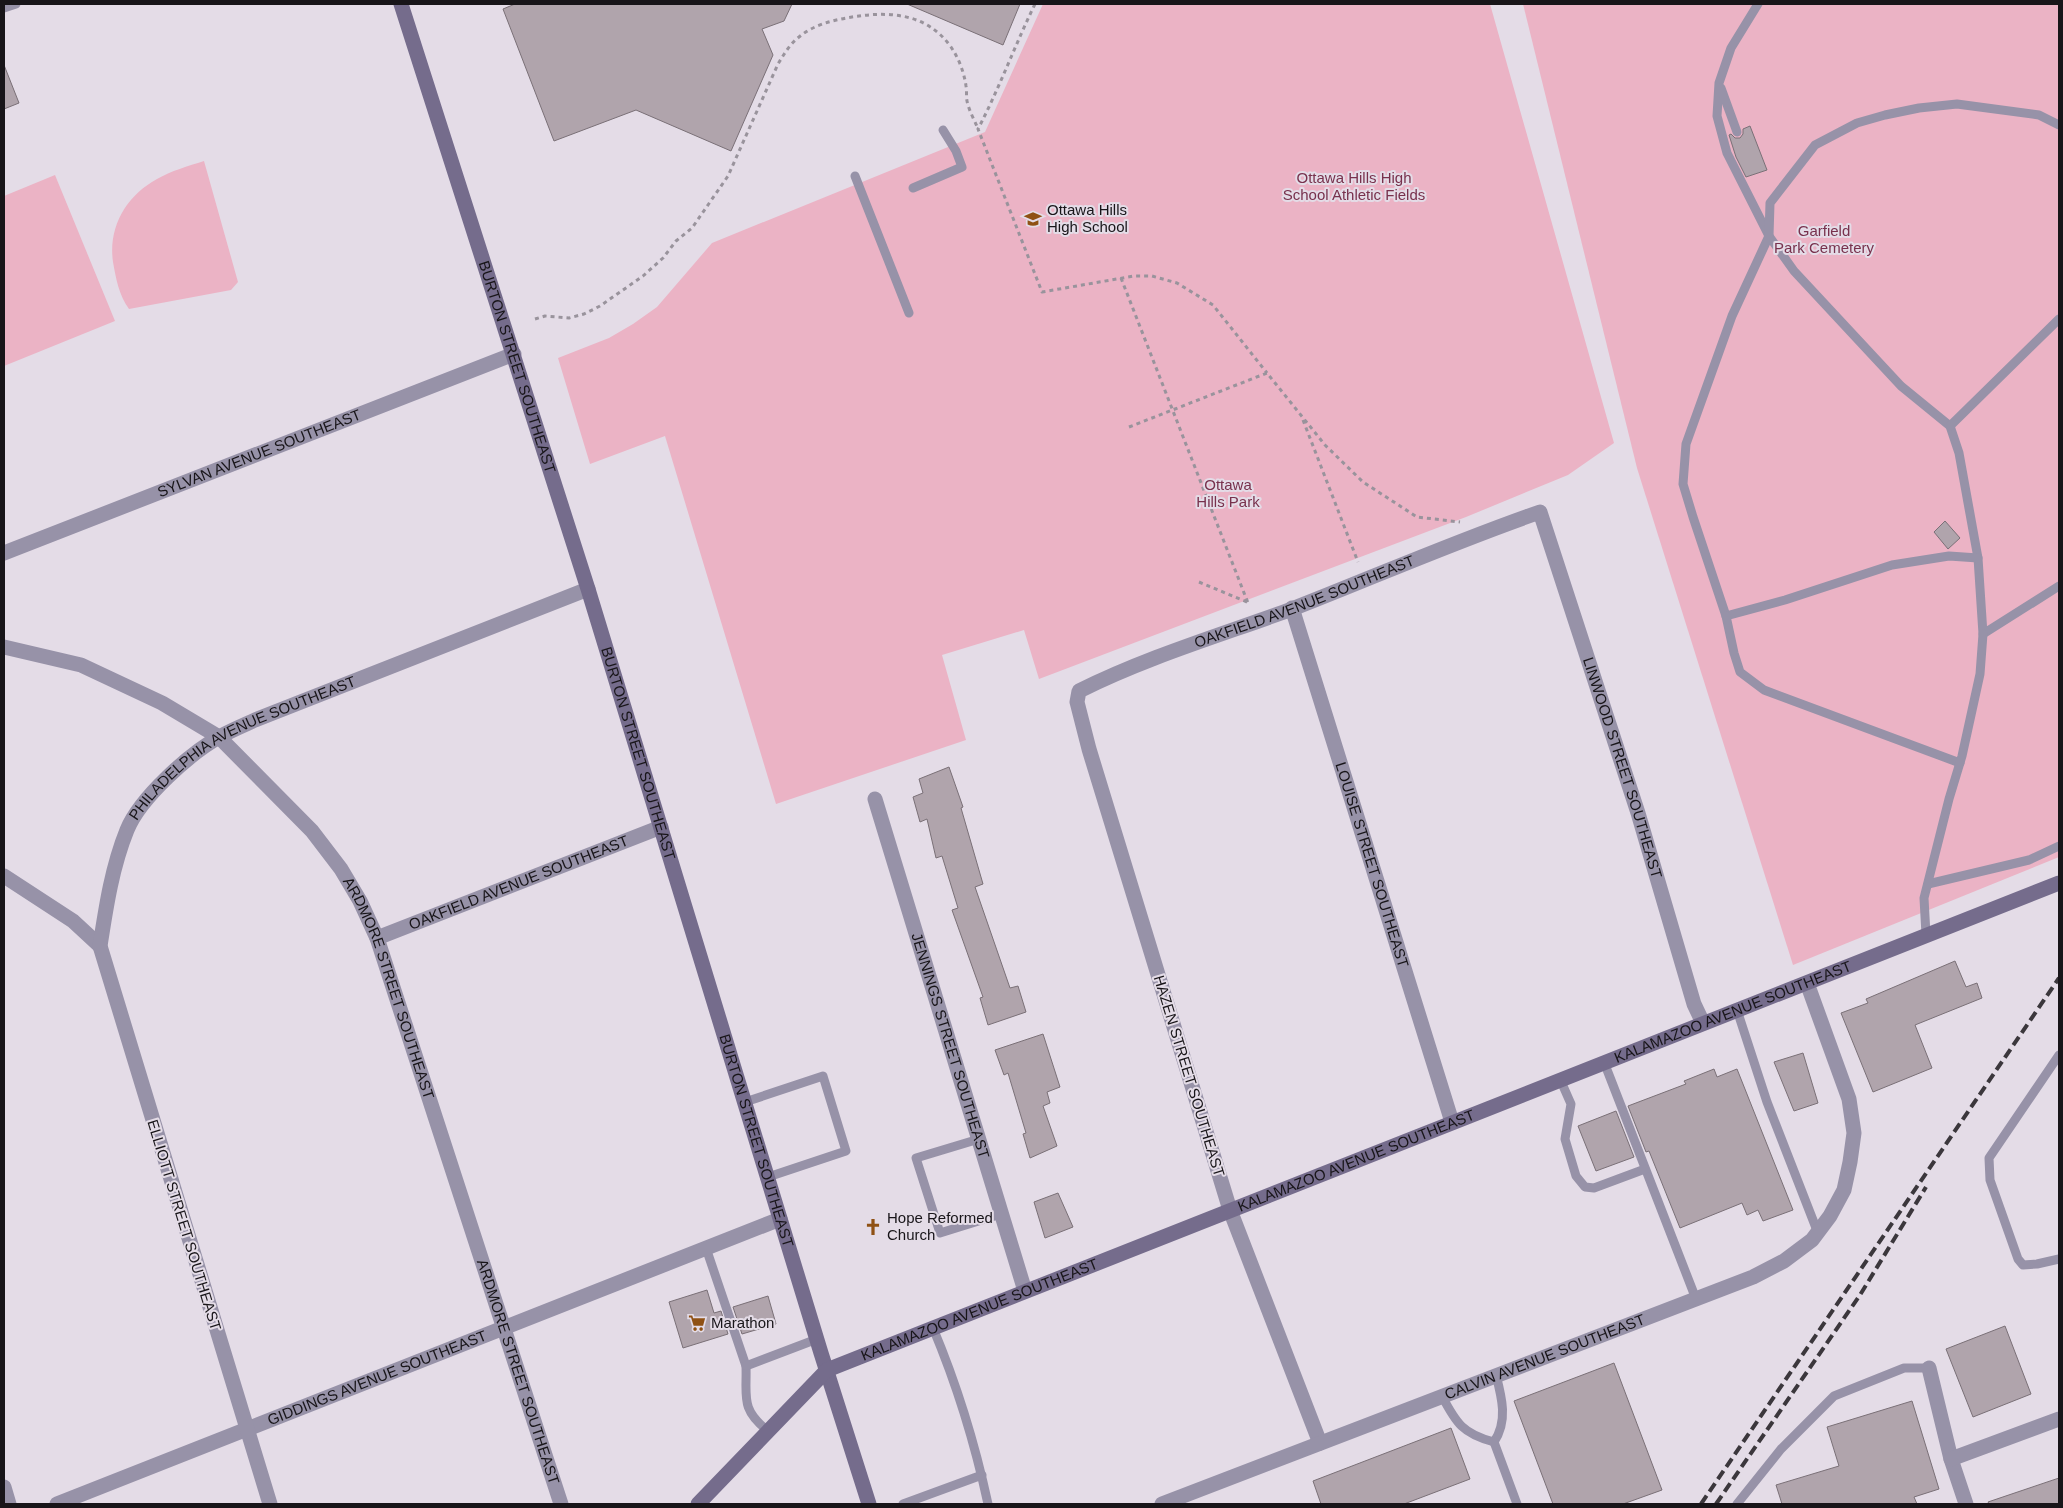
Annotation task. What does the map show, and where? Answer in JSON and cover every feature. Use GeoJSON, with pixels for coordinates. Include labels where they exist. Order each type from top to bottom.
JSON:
{"type":"FeatureCollection","features":[{"type":"Feature","properties":{"kind":"main road","name":"BURTON STREET SOUTHEAST"},"geometry":{"type":"LineString","coordinates":[[401,4],[588,589],[869,1504]]}},
{"type":"Feature","properties":{"kind":"main road","name":"KALAMAZOO AVENUE SOUTHEAST"},"geometry":{"type":"LineString","coordinates":[[698,1504],[827,1370],[2059,883]]}},
{"type":"Feature","properties":{"kind":"street","name":"SYLVAN AVENUE SOUTHEAST"},"geometry":{"type":"LineString","coordinates":[[4,552],[514,354]]}},
{"type":"Feature","properties":{"kind":"street","name":"OAKFIELD AVENUE SOUTHEAST"},"geometry":{"type":"LineString","coordinates":[[1077,702],[1079,692],[1111,675],[1292,608],[1501,525],[1540,512]]}},
{"type":"Feature","properties":{"kind":"street","name":"LINWOOD STREET SOUTHEAST"},"geometry":{"type":"LineString","coordinates":[[1540,512],[1638,813],[1694,1004],[1703,1024]]}},
{"type":"Feature","properties":{"kind":"street","name":"PHILADELPHIA AVENUE SOUTHEAST"},"geometry":{"type":"LineString","coordinates":[[100,946],[106,900],[127,829],[152,792],[219,737],[255,720],[588,589]]}},
{"type":"Feature","properties":{"kind":"street","name":"LOUISE STREET SOUTHEAST"},"geometry":{"type":"LineString","coordinates":[[1292,608],[1452,1122]]}},
{"type":"Feature","properties":{"kind":"street","name":"ARDMORE STREET SOUTHEAST"},"geometry":{"type":"LineString","coordinates":[[4,647],[81,666],[162,703],[219,737],[312,831],[341,869],[360,901],[377,938],[561,1504]]}},
{"type":"Feature","properties":{"kind":"street","name":"HAZEN STREET SOUTHEAST"},"geometry":{"type":"LineString","coordinates":[[1077,702],[1089,749],[1230,1210],[1320,1443]]}},
{"type":"Feature","properties":{"kind":"street","name":"JENNINGS STREET SOUTHEAST"},"geometry":{"type":"LineString","coordinates":[[875,799],[1025,1291]]}},
{"type":"Feature","properties":{"kind":"street","name":"OAKFIELD AVENUE SOUTHEAST"},"geometry":{"type":"LineString","coordinates":[[377,938],[661,828]]}},
{"type":"Feature","properties":{"kind":"street"},"geometry":{"type":"LineString","coordinates":[[4,876],[73,921],[100,946]]}},
{"type":"Feature","properties":{"kind":"street","name":"ELLIOTT STREET SOUTHEAST"},"geometry":{"type":"LineString","coordinates":[[100,946],[270,1504]]}},
{"type":"Feature","properties":{"kind":"street","name":"CALVIN AVENUE SOUTHEAST"},"geometry":{"type":"LineString","coordinates":[[1162,1504],[1753,1277],[1784,1261],[1812,1240],[1830,1216],[1844,1190],[1854,1132],[1849,1099],[1806,983]]}},
{"type":"Feature","properties":{"kind":"street","name":"GIDDINGS AVENUE SOUTHEAST"},"geometry":{"type":"LineString","coordinates":[[57,1504],[780,1219]]}},
{"type":"Feature","properties":{"kind":"street"},"geometry":{"type":"LineString","coordinates":[[1929,1368],[1951,1459],[1966,1504]]}},
{"type":"Feature","properties":{"kind":"street"},"geometry":{"type":"LineString","coordinates":[[1951,1459],[2059,1419]]}},
{"type":"Feature","properties":{"kind":"street"},"geometry":{"type":"LineString","coordinates":[[4,1487],[9,1504]]}},
{"type":"Feature","properties":{"kind":"lane"},"geometry":{"type":"LineString","coordinates":[[4,8],[16,4]]}},
{"type":"Feature","properties":{"kind":"lane"},"geometry":{"type":"LineString","coordinates":[[1758,4],[1731,48],[1719,83],[1717,116],[1726,153],[1769,236],[1794,271],[1901,386],[1950,426],[1959,453],[1978,558],[1983,634],[1980,674],[1960,763],[1924,898],[1926,935]]}},
{"type":"Feature","properties":{"kind":"lane"},"geometry":{"type":"LineString","coordinates":[[1719,83],[1737,132]]}},
{"type":"Feature","properties":{"kind":"lane"},"geometry":{"type":"LineString","coordinates":[[1960,763],[1764,690],[1740,672],[1726,616],[1692,517],[1683,484],[1686,444],[1732,316],[1769,236],[1770,204],[1815,145],[1857,123],[1919,108],[1957,104],[2039,115],[2059,125]]}},
{"type":"Feature","properties":{"kind":"lane"},"geometry":{"type":"LineString","coordinates":[[913,188],[962,167],[956,152],[943,130]]}},
{"type":"Feature","properties":{"kind":"lane"},"geometry":{"type":"LineString","coordinates":[[855,176],[909,313]]}},
{"type":"Feature","properties":{"kind":"lane"},"geometry":{"type":"LineString","coordinates":[[1950,426],[2059,319]]}},
{"type":"Feature","properties":{"kind":"lane"},"geometry":{"type":"LineString","coordinates":[[1726,616],[1785,600],[1892,565],[1949,556],[1978,558]]}},
{"type":"Feature","properties":{"kind":"lane"},"geometry":{"type":"LineString","coordinates":[[1983,634],[2059,586]]}},
{"type":"Feature","properties":{"kind":"lane"},"geometry":{"type":"LineString","coordinates":[[1928,884],[2029,860],[2059,846]]}},
{"type":"Feature","properties":{"kind":"lane"},"geometry":{"type":"LineString","coordinates":[[1737,1010],[1767,1102],[1818,1233]]}},
{"type":"Feature","properties":{"kind":"lane"},"geometry":{"type":"LineString","coordinates":[[2059,1055],[1989,1158],[1990,1180],[2018,1259],[2023,1265],[2059,1259]]}},
{"type":"Feature","properties":{"kind":"lane"},"geometry":{"type":"LineString","coordinates":[[1604,1062],[1696,1299]]}},
{"type":"Feature","properties":{"kind":"lane"},"geometry":{"type":"LineString","coordinates":[[745,1102],[823,1076],[846,1151],[768,1177]]}},
{"type":"Feature","properties":{"kind":"lane"},"geometry":{"type":"LineString","coordinates":[[1560,1080],[1571,1104],[1565,1139],[1576,1176],[1585,1187],[1594,1188],[1645,1169]]}},
{"type":"Feature","properties":{"kind":"lane"},"geometry":{"type":"LineString","coordinates":[[979,1139],[916,1158],[940,1234],[1001,1214]]}},
{"type":"Feature","properties":{"kind":"lane"},"geometry":{"type":"LineString","coordinates":[[706,1248],[746,1366],[744,1384],[746,1400],[754,1420],[768,1432]]}},
{"type":"Feature","properties":{"kind":"lane"},"geometry":{"type":"LineString","coordinates":[[933,1328],[956,1389],[982,1475],[988,1504]]}},
{"type":"Feature","properties":{"kind":"lane"},"geometry":{"type":"LineString","coordinates":[[746,1366],[817,1339]]}},
{"type":"Feature","properties":{"kind":"lane"},"geometry":{"type":"LineString","coordinates":[[1737,1504],[1781,1449],[1834,1396],[1904,1368],[1929,1368]]}},
{"type":"Feature","properties":{"kind":"lane"},"geometry":{"type":"LineString","coordinates":[[1494,1442],[1499,1434],[1503,1416],[1502,1398],[1496,1376]]}},
{"type":"Feature","properties":{"kind":"lane"},"geometry":{"type":"LineString","coordinates":[[1442,1396],[1455,1420],[1466,1431],[1494,1442],[1516,1504]]}},
{"type":"Feature","properties":{"kind":"lane"},"geometry":{"type":"LineString","coordinates":[[903,1504],[982,1475]]}},
{"type":"Feature","properties":{"kind":"path"},"geometry":{"type":"LineString","coordinates":[[978,130],[992,103],[1006,65],[1035,4]]}},
{"type":"Feature","properties":{"kind":"path"},"geometry":{"type":"LineString","coordinates":[[536,319],[545,316],[569,318],[584,314],[600,306],[643,276],[662,258],[676,240],[692,228],[728,176],[778,64],[786,51],[799,37],[825,23],[879,13],[904,16],[928,26],[945,40],[958,59],[966,87],[967,102],[1042,292],[1134,276],[1152,276],[1177,283],[1195,292],[1213,305],[1302,417],[1362,482],[1417,517],[1460,522]]}},
{"type":"Feature","properties":{"kind":"path"},"geometry":{"type":"LineString","coordinates":[[1121,278],[1248,603],[1199,582]]}},
{"type":"Feature","properties":{"kind":"path"},"geometry":{"type":"LineString","coordinates":[[1129,427],[1267,373]]}},
{"type":"Feature","properties":{"kind":"path"},"geometry":{"type":"LineString","coordinates":[[1302,417],[1358,562]]}},
{"type":"Feature","properties":{"kind":"green space","name":"Ottawa Hills High School Athletic Fields"},"geometry":{"type":"Polygon","coordinates":[[[1043,4],[1490,4],[1614,443],[1568,475],[1466,517],[1039,679],[1024,630],[942,655],[966,740],[776,804],[665,436],[590,464],[558,358],[609,338],[657,307],[712,243],[985,132],[1043,4]]]}},
{"type":"Feature","properties":{"kind":"green space","name":"Garfield Park Cemetery"},"geometry":{"type":"Polygon","coordinates":[[[1523,4],[2059,4],[2059,857],[1793,965],[1637,468],[1523,4]]]}},
{"type":"Feature","properties":{"kind":"green space"},"geometry":{"type":"Polygon","coordinates":[[[204,161],[238,282],[231,290],[129,309],[120,292],[112,249],[113,237],[122,214],[136,194],[146,186],[168,174],[204,161]]]}},
{"type":"Feature","properties":{"kind":"green space"},"geometry":{"type":"Polygon","coordinates":[[[55,175],[115,321],[4,366],[4,196],[55,175]]]}},
{"type":"Feature","properties":{"kind":"building"},"geometry":{"type":"Polygon","coordinates":[[[515,4],[792,4],[784,21],[762,29],[773,55],[731,151],[636,110],[554,141],[503,9],[515,4]]]}},
{"type":"Feature","properties":{"kind":"building"},"geometry":{"type":"Polygon","coordinates":[[[907,4],[1020,4],[1003,45],[907,4]]]}},
{"type":"Feature","properties":{"kind":"building"},"geometry":{"type":"Polygon","coordinates":[[[4,65],[19,103],[4,109],[4,65]]]}},
{"type":"Feature","properties":{"kind":"building"},"geometry":{"type":"Polygon","coordinates":[[[1750,126],[1767,170],[1746,177],[1736,157],[1729,135],[1740,138],[1743,134],[1743,129],[1750,126]]]}},
{"type":"Feature","properties":{"kind":"building"},"geometry":{"type":"Polygon","coordinates":[[[1945,521],[1960,538],[1948,549],[1934,532],[1945,521]]]}},
{"type":"Feature","properties":{"kind":"building"},"geometry":{"type":"Polygon","coordinates":[[[949,767],[963,807],[961,808],[983,884],[975,887],[1010,988],[1018,986],[1026,1012],[988,1025],[980,998],[983,997],[952,910],[958,908],[942,856],[936,858],[927,819],[920,822],[913,797],[923,793],[919,779],[949,767]]]}},
{"type":"Feature","properties":{"kind":"building"},"geometry":{"type":"Polygon","coordinates":[[[1955,961],[1966,987],[1977,983],[1982,998],[1915,1025],[1932,1068],[1873,1092],[1841,1013],[1868,1003],[1866,999],[1955,961]]]}},
{"type":"Feature","properties":{"kind":"building"},"geometry":{"type":"Polygon","coordinates":[[[1043,1034],[1060,1087],[1047,1092],[1050,1103],[1043,1106],[1057,1146],[1030,1158],[1023,1134],[1026,1133],[1008,1073],[1004,1075],[995,1050],[1043,1034]]]}},
{"type":"Feature","properties":{"kind":"building"},"geometry":{"type":"Polygon","coordinates":[[[1803,1053],[1818,1103],[1794,1111],[1774,1062],[1803,1053]]]}},
{"type":"Feature","properties":{"kind":"building"},"geometry":{"type":"Polygon","coordinates":[[[1714,1069],[1717,1077],[1737,1069],[1793,1210],[1763,1221],[1758,1210],[1747,1215],[1742,1203],[1680,1228],[1649,1151],[1646,1152],[1628,1106],[1686,1084],[1684,1081],[1714,1069]]]}},
{"type":"Feature","properties":{"kind":"building"},"geometry":{"type":"Polygon","coordinates":[[[1616,1111],[1634,1157],[1596,1171],[1578,1126],[1616,1111]]]}},
{"type":"Feature","properties":{"kind":"building"},"geometry":{"type":"Polygon","coordinates":[[[1058,1193],[1073,1227],[1045,1238],[1034,1202],[1058,1193]]]}},
{"type":"Feature","properties":{"kind":"building"},"geometry":{"type":"Polygon","coordinates":[[[707,1290],[714,1313],[721,1311],[728,1334],[683,1348],[669,1302],[707,1290]]]}},
{"type":"Feature","properties":{"kind":"building"},"geometry":{"type":"Polygon","coordinates":[[[768,1296],[776,1324],[742,1334],[733,1307],[768,1296]]]}},
{"type":"Feature","properties":{"kind":"building"},"geometry":{"type":"Polygon","coordinates":[[[2005,1326],[2031,1394],[1973,1417],[1946,1349],[2005,1326]]]}},
{"type":"Feature","properties":{"kind":"building"},"geometry":{"type":"Polygon","coordinates":[[[1614,1363],[1662,1490],[1623,1504],[1553,1504],[1514,1401],[1614,1363]]]}},
{"type":"Feature","properties":{"kind":"building"},"geometry":{"type":"Polygon","coordinates":[[[1912,1401],[1939,1489],[1914,1497],[1917,1504],[1782,1504],[1776,1485],[1839,1466],[1827,1427],[1912,1401]]]}},
{"type":"Feature","properties":{"kind":"building"},"geometry":{"type":"Polygon","coordinates":[[[1451,1428],[1470,1479],[1404,1504],[1321,1504],[1313,1481],[1451,1428]]]}},
{"type":"Feature","properties":{"kind":"building"},"geometry":{"type":"Polygon","coordinates":[[[2059,1478],[2059,1504],[1989,1504],[1988,1502],[2059,1478]]]}},
{"type":"Feature","properties":{"kind":"railway"},"geometry":{"type":"LineString","coordinates":[[1701,1504],[2059,978]]}},
{"type":"Feature","properties":{"kind":"railway"},"geometry":{"type":"LineString","coordinates":[[1716,1504],[1860,1295],[1926,1187]]}},
{"type":"Feature","properties":{"kind":"place","name":"Ottawa Hills High School"},"geometry":{"type":"Point","coordinates":[1033,219]}},
{"type":"Feature","properties":{"kind":"place","name":"Hope Reformed Church"},"geometry":{"type":"Point","coordinates":[873,1227]}},
{"type":"Feature","properties":{"kind":"place","name":"Marathon"},"geometry":{"type":"Point","coordinates":[697,1323]}},
{"type":"Feature","properties":{"kind":"park label","name":"Ottawa Hills Park"},"geometry":{"type":"Point","coordinates":[1228,494]}}]}
